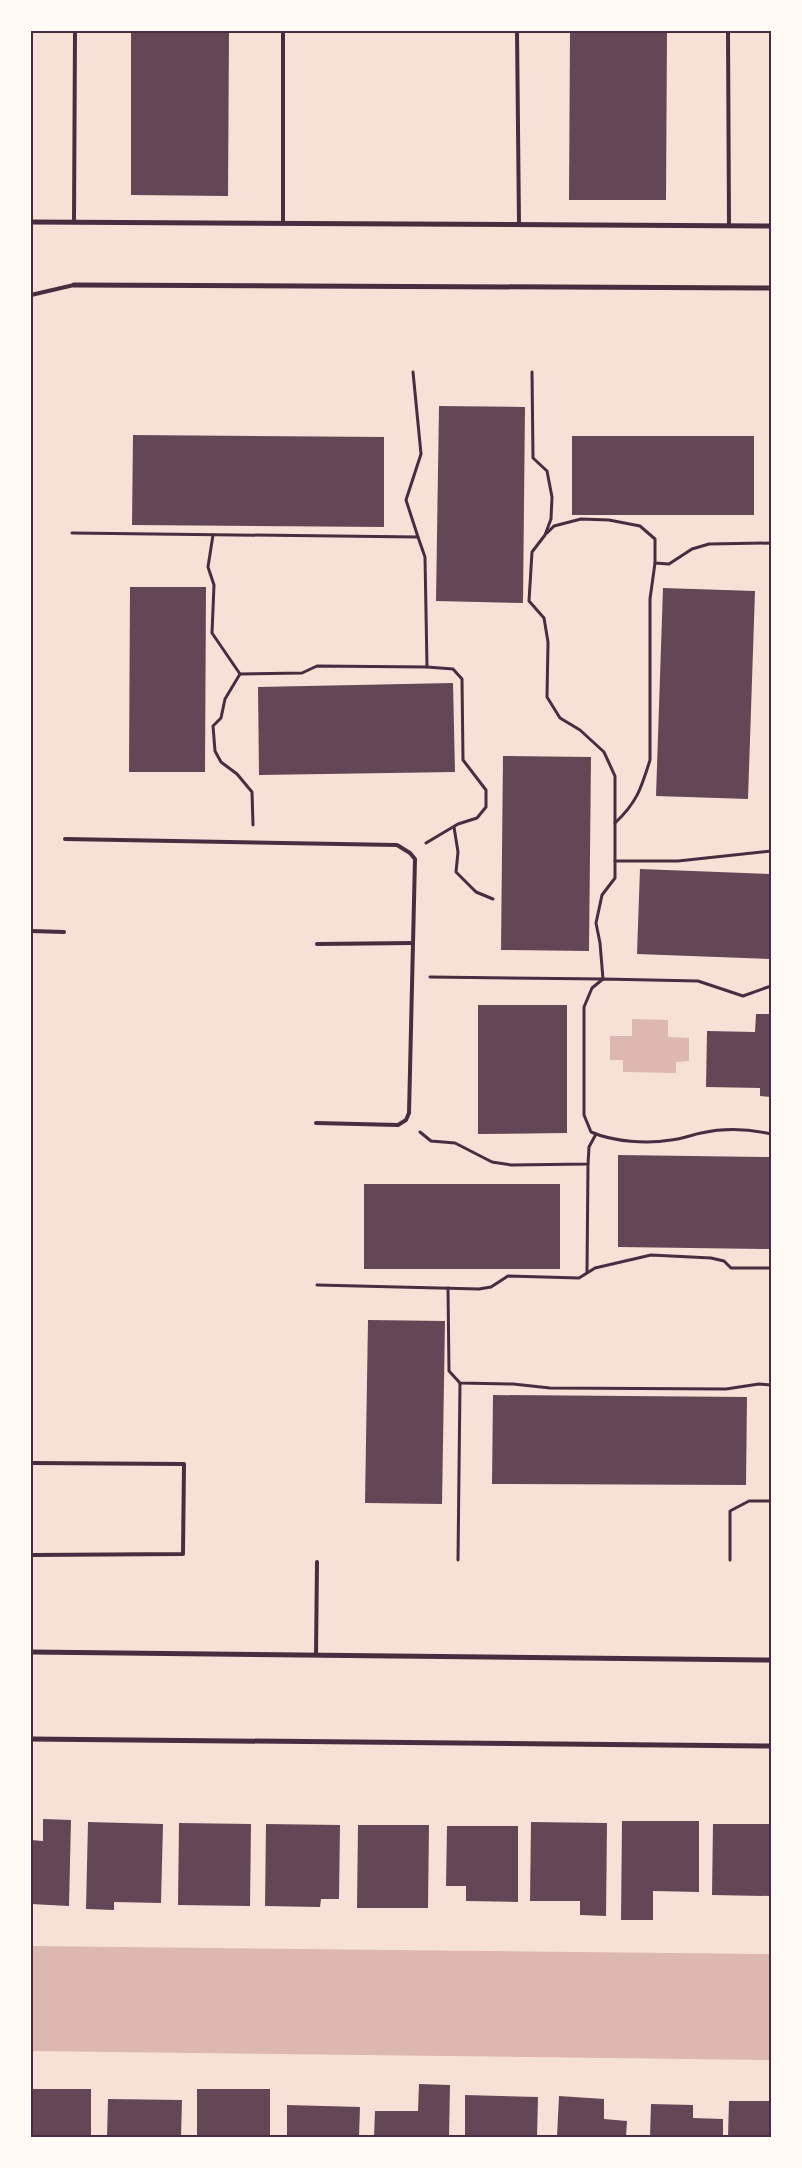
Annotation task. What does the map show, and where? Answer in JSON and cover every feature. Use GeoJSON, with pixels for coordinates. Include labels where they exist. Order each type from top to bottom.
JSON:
{"type":"FeatureCollection","features":[{"type":"Feature","properties":{"kind":"street"},"geometry":{"type":"LineString","coordinates":[[31,222],[771,226]]}},
{"type":"Feature","properties":{"kind":"street"},"geometry":{"type":"LineString","coordinates":[[74,285],[771,288]]}},
{"type":"Feature","properties":{"kind":"street"},"geometry":{"type":"LineString","coordinates":[[31,1652],[771,1660]]}},
{"type":"Feature","properties":{"kind":"street"},"geometry":{"type":"LineString","coordinates":[[31,1739],[771,1746]]}},
{"type":"Feature","properties":{"kind":"lane"},"geometry":{"type":"LineString","coordinates":[[74,222],[75,31]]}},
{"type":"Feature","properties":{"kind":"lane"},"geometry":{"type":"LineString","coordinates":[[283,31],[283,223]]}},
{"type":"Feature","properties":{"kind":"lane"},"geometry":{"type":"LineString","coordinates":[[517,31],[519,224]]}},
{"type":"Feature","properties":{"kind":"lane"},"geometry":{"type":"LineString","coordinates":[[728,31],[729,225]]}},
{"type":"Feature","properties":{"kind":"lane"},"geometry":{"type":"LineString","coordinates":[[31,295],[74,285]]}},
{"type":"Feature","properties":{"kind":"lane"},"geometry":{"type":"LineString","coordinates":[[65,840],[397,845],[410,853],[415,859],[410,1113],[406,1120],[398,1125],[316,1122]]}},
{"type":"Feature","properties":{"kind":"lane"},"geometry":{"type":"LineString","coordinates":[[31,931],[64,932]]}},
{"type":"Feature","properties":{"kind":"lane"},"geometry":{"type":"LineString","coordinates":[[317,944],[413,943]]}},
{"type":"Feature","properties":{"kind":"lane"},"geometry":{"type":"LineString","coordinates":[[31,1463],[184,1464],[183,1554],[31,1555]]}},
{"type":"Feature","properties":{"kind":"lane"},"geometry":{"type":"LineString","coordinates":[[316,1656],[317,1562]]}},
{"type":"Feature","properties":{"kind":"path"},"geometry":{"type":"LineString","coordinates":[[413,372],[421,454],[406,500],[425,557],[427,667]]}},
{"type":"Feature","properties":{"kind":"path"},"geometry":{"type":"LineString","coordinates":[[532,372],[533,458],[547,471],[552,497],[551,519],[545,535]]}},
{"type":"Feature","properties":{"kind":"path"},"geometry":{"type":"LineString","coordinates":[[603,979],[602,957],[596,923],[602,895],[615,878],[615,824],[616,776],[604,752],[580,730],[560,718],[547,697],[548,642],[544,618],[529,601],[532,552],[554,526],[580,519],[609,520],[640,526],[655,539],[655,563],[650,599],[650,760],[643,783],[632,807],[615,824]]}},
{"type":"Feature","properties":{"kind":"path"},"geometry":{"type":"LineString","coordinates":[[72,533],[418,537]]}},
{"type":"Feature","properties":{"kind":"path"},"geometry":{"type":"LineString","coordinates":[[214,535],[208,567],[214,585],[212,633],[240,674]]}},
{"type":"Feature","properties":{"kind":"path"},"geometry":{"type":"LineString","coordinates":[[655,563],[669,564],[692,549],[708,544],[771,543]]}},
{"type":"Feature","properties":{"kind":"path"},"geometry":{"type":"LineString","coordinates":[[240,674],[302,673],[317,666],[453,669],[462,679],[463,760],[486,790],[486,806],[477,818],[454,826],[410,853]]}},
{"type":"Feature","properties":{"kind":"path"},"geometry":{"type":"LineString","coordinates":[[240,674],[225,700],[221,718],[213,726],[215,751],[221,762],[237,774],[252,792],[254,843]]}},
{"type":"Feature","properties":{"kind":"path"},"geometry":{"type":"LineString","coordinates":[[454,826],[458,852],[456,872],[476,892],[493,899]]}},
{"type":"Feature","properties":{"kind":"path"},"geometry":{"type":"LineString","coordinates":[[615,861],[678,861],[771,851]]}},
{"type":"Feature","properties":{"kind":"path"},"geometry":{"type":"LineString","coordinates":[[412,977],[698,981],[743,996],[771,986]]}},
{"type":"Feature","properties":{"kind":"path"},"geometry":{"type":"LineString","coordinates":[[603,979],[592,988],[584,1008],[584,1115],[591,1132],[611,1140],[671,1140],[703,1132],[727,1130],[758,1131],[771,1134]]}},
{"type":"Feature","properties":{"kind":"path"},"geometry":{"type":"LineString","coordinates":[[406,1120],[432,1141],[455,1142],[492,1162],[511,1165],[588,1164]]}},
{"type":"Feature","properties":{"kind":"path"},"geometry":{"type":"LineString","coordinates":[[588,1272],[588,1164],[589,1147],[596,1134]]}},
{"type":"Feature","properties":{"kind":"path"},"geometry":{"type":"LineString","coordinates":[[317,1285],[478,1289],[491,1287],[508,1276],[579,1278],[595,1268],[652,1256],[711,1258],[724,1261],[731,1268],[771,1268]]}},
{"type":"Feature","properties":{"kind":"path"},"geometry":{"type":"LineString","coordinates":[[448,1288],[449,1371],[460,1383],[458,1560]]}},
{"type":"Feature","properties":{"kind":"path"},"geometry":{"type":"LineString","coordinates":[[460,1383],[569,1388],[726,1389],[759,1384],[771,1385]]}},
{"type":"Feature","properties":{"kind":"path"},"geometry":{"type":"LineString","coordinates":[[730,1560],[730,1511],[749,1501],[771,1501]]}},
{"type":"Feature","properties":{"kind":"shaded area"},"geometry":{"type":"Polygon","coordinates":[[[632,1019],[668,1020],[668,1037],[689,1038],[689,1061],[676,1062],[676,1073],[623,1072],[623,1060],[610,1060],[610,1036],[632,1036],[632,1019]]]}},
{"type":"Feature","properties":{"kind":"shaded area"},"geometry":{"type":"Polygon","coordinates":[[[31,1946],[771,1954],[771,2060],[31,2051],[31,1946]]]}},
{"type":"Feature","properties":{"kind":"building"},"geometry":{"type":"Polygon","coordinates":[[[131,31],[229,31],[228,196],[131,195],[131,31]]]}},
{"type":"Feature","properties":{"kind":"building"},"geometry":{"type":"Polygon","coordinates":[[[570,31],[667,31],[666,200],[569,200],[570,31]]]}},
{"type":"Feature","properties":{"kind":"building"},"geometry":{"type":"Polygon","coordinates":[[[439,406],[525,407],[523,603],[436,601],[439,406]]]}},
{"type":"Feature","properties":{"kind":"building"},"geometry":{"type":"Polygon","coordinates":[[[133,435],[384,437],[384,527],[132,525],[133,435]]]}},
{"type":"Feature","properties":{"kind":"building"},"geometry":{"type":"Polygon","coordinates":[[[572,436],[754,436],[754,515],[572,515],[572,436]]]}},
{"type":"Feature","properties":{"kind":"building"},"geometry":{"type":"Polygon","coordinates":[[[130,587],[206,587],[205,772],[129,772],[130,587]]]}},
{"type":"Feature","properties":{"kind":"building"},"geometry":{"type":"Polygon","coordinates":[[[663,588],[755,591],[748,799],[656,796],[663,588]]]}},
{"type":"Feature","properties":{"kind":"building"},"geometry":{"type":"Polygon","coordinates":[[[453,683],[455,772],[259,775],[258,687],[453,683]]]}},
{"type":"Feature","properties":{"kind":"building"},"geometry":{"type":"Polygon","coordinates":[[[503,756],[591,757],[589,951],[501,950],[503,756]]]}},
{"type":"Feature","properties":{"kind":"building"},"geometry":{"type":"Polygon","coordinates":[[[640,869],[771,874],[771,959],[637,954],[640,869]]]}},
{"type":"Feature","properties":{"kind":"building"},"geometry":{"type":"Polygon","coordinates":[[[478,1005],[567,1005],[567,1133],[478,1134],[478,1005]]]}},
{"type":"Feature","properties":{"kind":"building"},"geometry":{"type":"Polygon","coordinates":[[[756,1014],[771,1014],[771,1097],[760,1096],[760,1088],[706,1087],[707,1031],[755,1032],[756,1014]]]}},
{"type":"Feature","properties":{"kind":"building"},"geometry":{"type":"Polygon","coordinates":[[[618,1155],[771,1157],[771,1249],[618,1247],[618,1155]]]}},
{"type":"Feature","properties":{"kind":"building"},"geometry":{"type":"Polygon","coordinates":[[[364,1184],[560,1184],[560,1269],[364,1269],[364,1184]]]}},
{"type":"Feature","properties":{"kind":"building"},"geometry":{"type":"Polygon","coordinates":[[[368,1320],[445,1321],[442,1504],[365,1503],[368,1320]]]}},
{"type":"Feature","properties":{"kind":"building"},"geometry":{"type":"Polygon","coordinates":[[[493,1395],[747,1397],[746,1485],[492,1484],[493,1395]]]}},
{"type":"Feature","properties":{"kind":"building"},"geometry":{"type":"Polygon","coordinates":[[[43,1819],[71,1820],[69,1906],[31,1904],[31,1840],[43,1841],[43,1819]]]}},
{"type":"Feature","properties":{"kind":"building"},"geometry":{"type":"Polygon","coordinates":[[[622,1821],[699,1821],[699,1892],[653,1891],[653,1920],[621,1920],[622,1821]]]}},
{"type":"Feature","properties":{"kind":"building"},"geometry":{"type":"Polygon","coordinates":[[[88,1822],[163,1824],[161,1903],[114,1902],[114,1910],[86,1909],[88,1822]]]}},
{"type":"Feature","properties":{"kind":"building"},"geometry":{"type":"Polygon","coordinates":[[[531,1822],[607,1823],[606,1916],[580,1915],[580,1901],[530,1901],[531,1822]]]}},
{"type":"Feature","properties":{"kind":"building"},"geometry":{"type":"Polygon","coordinates":[[[179,1823],[251,1824],[250,1906],[178,1905],[179,1823]]]}},
{"type":"Feature","properties":{"kind":"building"},"geometry":{"type":"Polygon","coordinates":[[[266,1824],[340,1825],[339,1899],[321,1899],[320,1907],[265,1906],[266,1824]]]}},
{"type":"Feature","properties":{"kind":"building"},"geometry":{"type":"Polygon","coordinates":[[[713,1824],[771,1824],[771,1896],[712,1895],[713,1824]]]}},
{"type":"Feature","properties":{"kind":"building"},"geometry":{"type":"Polygon","coordinates":[[[358,1825],[429,1825],[428,1908],[357,1908],[358,1825]]]}},
{"type":"Feature","properties":{"kind":"building"},"geometry":{"type":"Polygon","coordinates":[[[447,1826],[518,1826],[518,1902],[466,1901],[466,1886],[446,1886],[447,1826]]]}},
{"type":"Feature","properties":{"kind":"building"},"geometry":{"type":"Polygon","coordinates":[[[419,2084],[450,2085],[449,2137],[374,2137],[375,2111],[418,2111],[419,2084]]]}},
{"type":"Feature","properties":{"kind":"building"},"geometry":{"type":"Polygon","coordinates":[[[31,2089],[91,2089],[91,2137],[31,2137],[31,2089]]]}},
{"type":"Feature","properties":{"kind":"building"},"geometry":{"type":"Polygon","coordinates":[[[197,2089],[270,2089],[270,2137],[197,2137],[197,2089]]]}},
{"type":"Feature","properties":{"kind":"building"},"geometry":{"type":"Polygon","coordinates":[[[465,2095],[538,2097],[537,2137],[465,2137],[465,2095]]]}},
{"type":"Feature","properties":{"kind":"building"},"geometry":{"type":"Polygon","coordinates":[[[559,2096],[604,2099],[604,2119],[627,2121],[626,2137],[557,2137],[559,2096]]]}},
{"type":"Feature","properties":{"kind":"building"},"geometry":{"type":"Polygon","coordinates":[[[108,2099],[182,2100],[181,2137],[107,2137],[108,2099]]]}},
{"type":"Feature","properties":{"kind":"building"},"geometry":{"type":"Polygon","coordinates":[[[729,2101],[771,2101],[771,2137],[728,2137],[729,2101]]]}},
{"type":"Feature","properties":{"kind":"building"},"geometry":{"type":"Polygon","coordinates":[[[651,2104],[693,2105],[693,2118],[723,2119],[723,2137],[650,2137],[651,2104]]]}},
{"type":"Feature","properties":{"kind":"building"},"geometry":{"type":"Polygon","coordinates":[[[287,2105],[360,2107],[359,2137],[287,2137],[287,2105]]]}}]}
